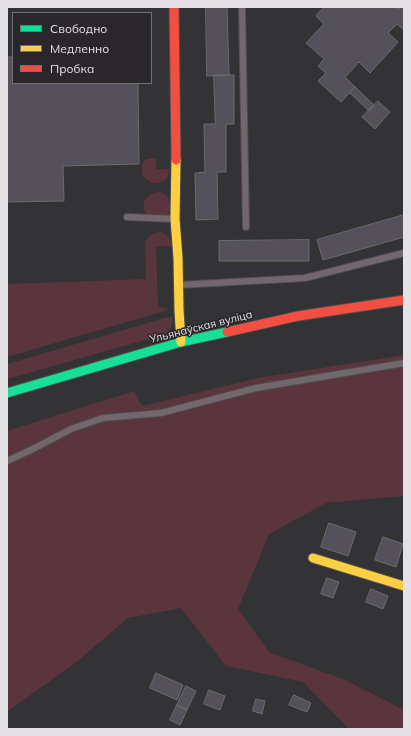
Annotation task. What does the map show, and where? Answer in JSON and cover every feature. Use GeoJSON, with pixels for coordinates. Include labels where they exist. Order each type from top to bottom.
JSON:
{"type":"FeatureCollection","features":[{"type":"Feature","properties":{"kind":"street"},"geometry":{"type":"LineString","coordinates":[[174,7],[175,219],[182,342]]}},
{"type":"Feature","properties":{"kind":"street","name":"Ульянаўская вуліца"},"geometry":{"type":"LineString","coordinates":[[7,394],[182,342],[298,316],[404,300]]}},
{"type":"Feature","properties":{"kind":"street"},"geometry":{"type":"LineString","coordinates":[[313,558],[404,586]]}},
{"type":"Feature","properties":{"kind":"lane"},"geometry":{"type":"LineString","coordinates":[[242,7],[246,227]]}},
{"type":"Feature","properties":{"kind":"lane"},"geometry":{"type":"LineString","coordinates":[[126,217],[175,219]]}},
{"type":"Feature","properties":{"kind":"lane"},"geometry":{"type":"LineString","coordinates":[[179,285],[305,278],[404,253]]}},
{"type":"Feature","properties":{"kind":"lane"},"geometry":{"type":"LineString","coordinates":[[7,461],[33,450],[71,429],[103,418],[161,413],[256,388],[404,363]]}},
{"type":"Feature","properties":{"kind":"shaded area"},"geometry":{"type":"Polygon","coordinates":[[[156,158],[156,169],[170,169],[165,180],[156,183],[148,181],[142,174],[142,164],[146,159],[156,158]]]}},
{"type":"Feature","properties":{"kind":"shaded area"},"geometry":{"type":"Polygon","coordinates":[[[160,192],[168,198],[172,206],[166,218],[147,216],[144,207],[145,200],[151,194],[160,192]]]}},
{"type":"Feature","properties":{"kind":"shaded area"},"geometry":{"type":"Polygon","coordinates":[[[161,232],[168,236],[173,246],[156,247],[158,306],[168,310],[7,357],[7,284],[146,279],[145,243],[151,235],[161,232]]]}},
{"type":"Feature","properties":{"kind":"shaded area"},"geometry":{"type":"Polygon","coordinates":[[[172,316],[171,327],[163,335],[7,379],[7,364],[172,316]]]}},
{"type":"Feature","properties":{"kind":"shaded area"},"geometry":{"type":"Polygon","coordinates":[[[404,355],[404,496],[326,503],[269,534],[238,609],[269,652],[345,680],[404,710],[404,729],[349,729],[303,682],[226,666],[181,608],[128,618],[79,660],[7,712],[7,431],[134,391],[142,406],[258,378],[404,355]]]}},
{"type":"Feature","properties":{"kind":"building"},"geometry":{"type":"Polygon","coordinates":[[[206,7],[227,7],[229,75],[207,76],[206,7]]]}},
{"type":"Feature","properties":{"kind":"building"},"geometry":{"type":"Polygon","coordinates":[[[324,7],[396,7],[398,9],[400,7],[404,7],[404,30],[397,24],[388,33],[398,42],[370,73],[359,62],[345,77],[355,87],[341,102],[318,81],[326,73],[318,66],[324,59],[306,43],[324,24],[316,16],[324,7]]]}},
{"type":"Feature","properties":{"kind":"building"},"geometry":{"type":"Polygon","coordinates":[[[7,57],[12,57],[12,84],[138,84],[139,164],[63,166],[64,201],[7,202],[7,57]]]}},
{"type":"Feature","properties":{"kind":"building"},"geometry":{"type":"Polygon","coordinates":[[[214,75],[234,75],[234,124],[226,124],[226,172],[217,172],[218,219],[196,220],[195,173],[205,172],[204,124],[215,124],[214,75]]]}},
{"type":"Feature","properties":{"kind":"building"},"geometry":{"type":"Polygon","coordinates":[[[355,87],[374,105],[369,111],[350,93],[355,87]]]}},
{"type":"Feature","properties":{"kind":"building"},"geometry":{"type":"Polygon","coordinates":[[[378,101],[390,112],[375,129],[362,117],[378,101]]]}},
{"type":"Feature","properties":{"kind":"building"},"geometry":{"type":"Polygon","coordinates":[[[404,215],[404,237],[323,260],[317,240],[404,215]]]}},
{"type":"Feature","properties":{"kind":"building"},"geometry":{"type":"Polygon","coordinates":[[[309,240],[309,261],[219,261],[219,241],[309,240]]]}},
{"type":"Feature","properties":{"kind":"building"},"geometry":{"type":"Polygon","coordinates":[[[329,523],[356,532],[348,556],[321,547],[329,523]]]}},
{"type":"Feature","properties":{"kind":"building"},"geometry":{"type":"Polygon","coordinates":[[[383,537],[403,544],[396,567],[375,560],[383,537]]]}},
{"type":"Feature","properties":{"kind":"building"},"geometry":{"type":"Polygon","coordinates":[[[327,578],[339,582],[333,598],[321,594],[327,578]]]}},
{"type":"Feature","properties":{"kind":"building"},"geometry":{"type":"Polygon","coordinates":[[[371,589],[388,596],[383,609],[366,602],[371,589]]]}},
{"type":"Feature","properties":{"kind":"building"},"geometry":{"type":"Polygon","coordinates":[[[156,673],[183,685],[177,700],[150,688],[156,673]]]}},
{"type":"Feature","properties":{"kind":"building"},"geometry":{"type":"Polygon","coordinates":[[[186,686],[196,691],[187,710],[177,705],[186,686]]]}},
{"type":"Feature","properties":{"kind":"building"},"geometry":{"type":"Polygon","coordinates":[[[209,690],[225,696],[220,710],[204,704],[209,690]]]}},
{"type":"Feature","properties":{"kind":"building"},"geometry":{"type":"Polygon","coordinates":[[[294,695],[311,703],[307,712],[289,705],[294,695]]]}},
{"type":"Feature","properties":{"kind":"building"},"geometry":{"type":"Polygon","coordinates":[[[256,699],[265,701],[262,714],[253,711],[256,699]]]}},
{"type":"Feature","properties":{"kind":"building"},"geometry":{"type":"Polygon","coordinates":[[[177,705],[187,710],[180,725],[170,720],[177,705]]]}},
{"type":"Feature","properties":{"kind":"traffic: fast"},"geometry":{"type":"LineString","coordinates":[[7,393],[181,342],[227,332]]}},
{"type":"Feature","properties":{"kind":"traffic: slow"},"geometry":{"type":"LineString","coordinates":[[176,160],[175,219],[181,342]]}},
{"type":"Feature","properties":{"kind":"traffic: slow"},"geometry":{"type":"LineString","coordinates":[[313,558],[404,586]]}},
{"type":"Feature","properties":{"kind":"traffic: jam"},"geometry":{"type":"LineString","coordinates":[[174,7],[176,160]]}},
{"type":"Feature","properties":{"kind":"traffic: jam"},"geometry":{"type":"LineString","coordinates":[[227,332],[298,316],[404,300]]}}]}
